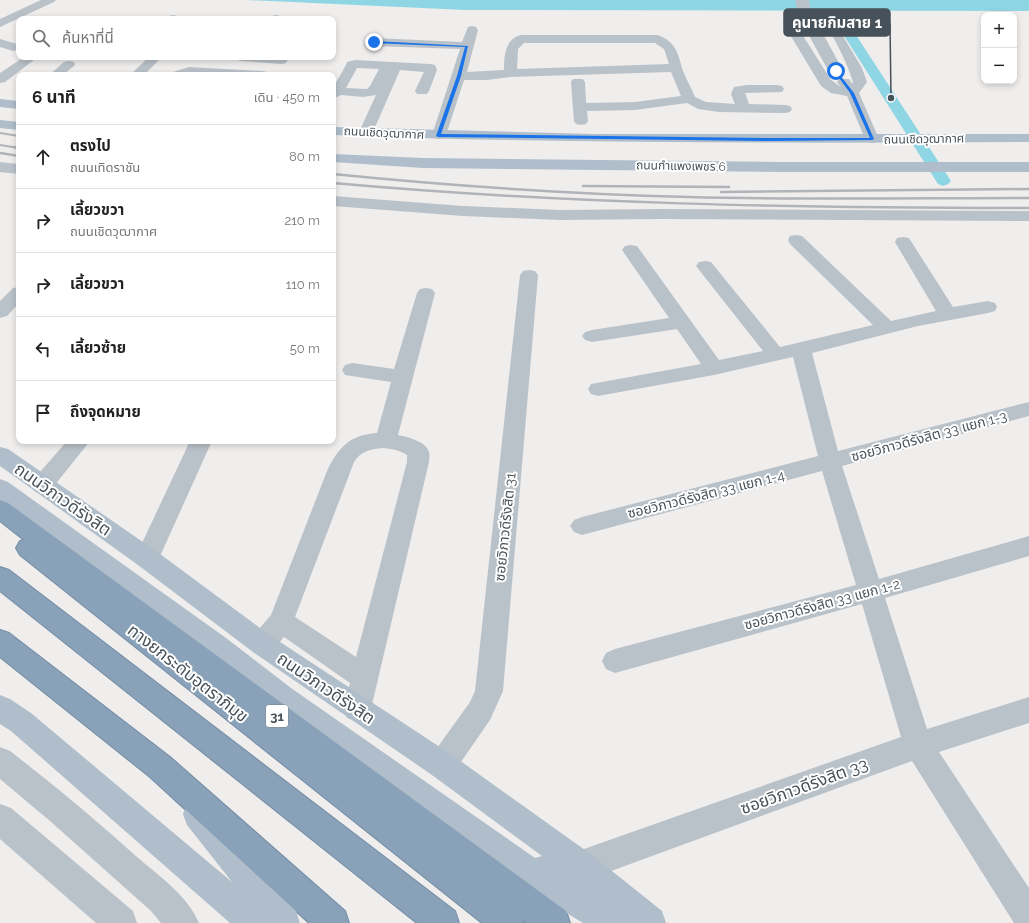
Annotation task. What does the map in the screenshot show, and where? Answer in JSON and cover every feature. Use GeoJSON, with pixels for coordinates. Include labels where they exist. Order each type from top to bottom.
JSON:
{"type":"FeatureCollection","features":[{"type":"Feature","properties":{"kind":"highway","name":"31"},"geometry":{"type":"LineString","coordinates":[[0,509],[554,923]]}},
{"type":"Feature","properties":{"kind":"highway","name":"ทางยกระดับอุตราภิมุข"},"geometry":{"type":"LineString","coordinates":[[0,527],[508,923]]}},
{"type":"Feature","properties":{"kind":"highway"},"geometry":{"type":"LineString","coordinates":[[0,577],[443,923]]}},
{"type":"Feature","properties":{"kind":"highway"},"geometry":{"type":"LineString","coordinates":[[0,641],[160,767],[333,923]]}},
{"type":"Feature","properties":{"kind":"main road"},"geometry":{"type":"LineString","coordinates":[[0,103],[16,104]]}},
{"type":"Feature","properties":{"kind":"main road"},"geometry":{"type":"LineString","coordinates":[[0,124],[16,126]]}},
{"type":"Feature","properties":{"kind":"main road","name":"ถนนเชิดวุฒากาศ"},"geometry":{"type":"LineString","coordinates":[[336,131],[438,136],[770,140],[1029,138]]}},
{"type":"Feature","properties":{"kind":"main road"},"geometry":{"type":"LineString","coordinates":[[0,134],[16,137]]}},
{"type":"Feature","properties":{"kind":"main road"},"geometry":{"type":"LineString","coordinates":[[770,140],[778,167]]}},
{"type":"Feature","properties":{"kind":"main road","name":"ถนนกำแพงเพชร 6"},"geometry":{"type":"LineString","coordinates":[[336,158],[423,163],[778,167],[1029,167]]}},
{"type":"Feature","properties":{"kind":"main road","name":"ถนนวิภาวดีรังสิต"},"geometry":{"type":"LineString","coordinates":[[0,455],[147,558],[262,644],[291,662],[357,709],[442,765],[581,866],[650,923]]}},
{"type":"Feature","properties":{"kind":"main road"},"geometry":{"type":"LineString","coordinates":[[0,488],[217,646],[281,697],[531,874],[614,923]]}},
{"type":"Feature","properties":{"kind":"main road"},"geometry":{"type":"LineString","coordinates":[[0,708],[21,722],[255,923]]}},
{"type":"Feature","properties":{"kind":"main road"},"geometry":{"type":"LineString","coordinates":[[160,767],[284,923]]}},
{"type":"Feature","properties":{"kind":"main road"},"geometry":{"type":"LineString","coordinates":[[531,874],[581,866]]}},
{"type":"Feature","properties":{"kind":"street"},"geometry":{"type":"LineString","coordinates":[[0,24],[50,0]]}},
{"type":"Feature","properties":{"kind":"street"},"geometry":{"type":"LineString","coordinates":[[802,0],[805,15],[836,71],[852,93],[872,139]]}},
{"type":"Feature","properties":{"kind":"street"},"geometry":{"type":"LineString","coordinates":[[794,17],[817,17],[826,19],[830,23],[856,68],[860,82],[852,93],[836,90],[826,83],[789,24],[789,19],[794,17]]}},
{"type":"Feature","properties":{"kind":"street"},"geometry":{"type":"LineString","coordinates":[[0,24],[16,27]]}},
{"type":"Feature","properties":{"kind":"street"},"geometry":{"type":"LineString","coordinates":[[438,136],[459,76],[472,30]]}},
{"type":"Feature","properties":{"kind":"street"},"geometry":{"type":"LineString","coordinates":[[510,73],[511,48],[515,42],[521,40],[657,40],[663,41],[669,47],[689,99]]}},
{"type":"Feature","properties":{"kind":"street"},"geometry":{"type":"LineString","coordinates":[[374,42],[467,46]]}},
{"type":"Feature","properties":{"kind":"street"},"geometry":{"type":"LineString","coordinates":[[0,43],[13,47]]}},
{"type":"Feature","properties":{"kind":"street"},"geometry":{"type":"LineString","coordinates":[[0,79],[28,60]]}},
{"type":"Feature","properties":{"kind":"street"},"geometry":{"type":"LineString","coordinates":[[139,72],[153,60]]}},
{"type":"Feature","properties":{"kind":"street"},"geometry":{"type":"LineString","coordinates":[[59,72],[69,65]]}},
{"type":"Feature","properties":{"kind":"street"},"geometry":{"type":"LineString","coordinates":[[336,91],[352,65],[430,68],[431,70],[422,91]]}},
{"type":"Feature","properties":{"kind":"street"},"geometry":{"type":"LineString","coordinates":[[336,93],[366,93],[375,90],[390,66]]}},
{"type":"Feature","properties":{"kind":"street"},"geometry":{"type":"LineString","coordinates":[[366,132],[390,66]]}},
{"type":"Feature","properties":{"kind":"street"},"geometry":{"type":"LineString","coordinates":[[459,76],[676,68]]}},
{"type":"Feature","properties":{"kind":"street"},"geometry":{"type":"LineString","coordinates":[[578,82],[581,122]]}},
{"type":"Feature","properties":{"kind":"street"},"geometry":{"type":"LineString","coordinates":[[743,108],[738,94],[739,90],[777,90]]}},
{"type":"Feature","properties":{"kind":"street"},"geometry":{"type":"LineString","coordinates":[[580,107],[635,106],[689,99],[703,106],[710,107],[785,109]]}},
{"type":"Feature","properties":{"kind":"street"},"geometry":{"type":"LineString","coordinates":[[0,167],[16,169]]}},
{"type":"Feature","properties":{"kind":"street"},"geometry":{"type":"LineString","coordinates":[[336,201],[448,210],[560,215],[660,214],[1029,216]]}},
{"type":"Feature","properties":{"kind":"street"},"geometry":{"type":"LineString","coordinates":[[796,240],[886,327]]}},
{"type":"Feature","properties":{"kind":"street"},"geometry":{"type":"LineString","coordinates":[[903,242],[947,313]]}},
{"type":"Feature","properties":{"kind":"street"},"geometry":{"type":"LineString","coordinates":[[631,250],[714,368]]}},
{"type":"Feature","properties":{"kind":"street"},"geometry":{"type":"LineString","coordinates":[[705,266],[776,354]]}},
{"type":"Feature","properties":{"kind":"street","name":"ซอยวิภาวดีรังสิต 31"},"geometry":{"type":"LineString","coordinates":[[442,765],[480,710],[489,691],[529,275]]}},
{"type":"Feature","properties":{"kind":"street"},"geometry":{"type":"LineString","coordinates":[[386,440],[426,293]]}},
{"type":"Feature","properties":{"kind":"street"},"geometry":{"type":"LineString","coordinates":[[0,312],[16,295]]}},
{"type":"Feature","properties":{"kind":"street"},"geometry":{"type":"LineString","coordinates":[[598,389],[714,368],[801,349],[947,313],[988,307]]}},
{"type":"Feature","properties":{"kind":"street"},"geometry":{"type":"LineString","coordinates":[[592,336],[681,322]]}},
{"type":"Feature","properties":{"kind":"street"},"geometry":{"type":"LineString","coordinates":[[801,349],[830,462],[869,592],[918,745],[1029,917]]}},
{"type":"Feature","properties":{"kind":"street"},"geometry":{"type":"LineString","coordinates":[[352,370],[402,377]]}},
{"type":"Feature","properties":{"kind":"street","name":"ซอยวิภาวดีรังสิต 33 แยก 1-3"},"geometry":{"type":"LineString","coordinates":[[830,462],[1029,409]]}},
{"type":"Feature","properties":{"kind":"street"},"geometry":{"type":"LineString","coordinates":[[262,644],[281,621],[338,471],[348,453],[360,444],[386,440],[410,446],[418,452],[418,462],[357,709]]}},
{"type":"Feature","properties":{"kind":"street"},"geometry":{"type":"LineString","coordinates":[[42,485],[76,444]]}},
{"type":"Feature","properties":{"kind":"street"},"geometry":{"type":"LineString","coordinates":[[147,558],[200,444]]}},
{"type":"Feature","properties":{"kind":"street","name":"ซอยวิภาวดีรังสิต 33 แยก 1-4"},"geometry":{"type":"LineString","coordinates":[[582,526],[830,462]]}},
{"type":"Feature","properties":{"kind":"street","name":"ซอยวิภาวดีรังสิต 33 แยก 1-2"},"geometry":{"type":"LineString","coordinates":[[615,661],[869,592],[1029,546]]}},
{"type":"Feature","properties":{"kind":"street"},"geometry":{"type":"LineString","coordinates":[[281,621],[365,678]]}},
{"type":"Feature","properties":{"kind":"street","name":"ซอยวิภาวดีรังสิต 33"},"geometry":{"type":"LineString","coordinates":[[581,866],[918,745],[1029,710]]}},
{"type":"Feature","properties":{"kind":"street"},"geometry":{"type":"LineString","coordinates":[[0,761],[61,810],[162,900],[183,923]]}},
{"type":"Feature","properties":{"kind":"street"},"geometry":{"type":"LineString","coordinates":[[0,819],[120,923]]}},
{"type":"Feature","properties":{"kind":"water"},"geometry":{"type":"Polygon","coordinates":[[[247,0],[1029,0],[1029,11],[465,10],[247,0]]]}},
{"type":"Feature","properties":{"kind":"waterway"},"geometry":{"type":"LineString","coordinates":[[839,0],[837,15],[943,181]]}},
{"type":"Feature","properties":{"kind":"railway"},"geometry":{"type":"LineString","coordinates":[[0,133],[16,136]]}},
{"type":"Feature","properties":{"kind":"railway"},"geometry":{"type":"LineString","coordinates":[[0,145],[16,148]]}},
{"type":"Feature","properties":{"kind":"railway"},"geometry":{"type":"LineString","coordinates":[[0,153],[16,156]]}},
{"type":"Feature","properties":{"kind":"railway"},"geometry":{"type":"LineString","coordinates":[[336,174],[511,189],[644,196],[859,199],[1029,198]]}},
{"type":"Feature","properties":{"kind":"railway"},"geometry":{"type":"LineString","coordinates":[[336,183],[507,196],[594,200],[768,206],[1029,208]]}},
{"type":"Feature","properties":{"kind":"railway"},"geometry":{"type":"LineString","coordinates":[[583,186],[729,187]]}},
{"type":"Feature","properties":{"kind":"railway"},"geometry":{"type":"LineString","coordinates":[[721,192],[1029,189]]}},
{"type":"Feature","properties":{"kind":"place","name":"คูนายกิมสาย 1"},"geometry":{"type":"Point","coordinates":[891,98]}},
{"type":"Feature","properties":{"kind":"route"},"geometry":{"type":"LineString","coordinates":[[374,42],[467,46],[459,76],[438,136],[770,140],[872,139],[852,93],[836,71]]}}]}
